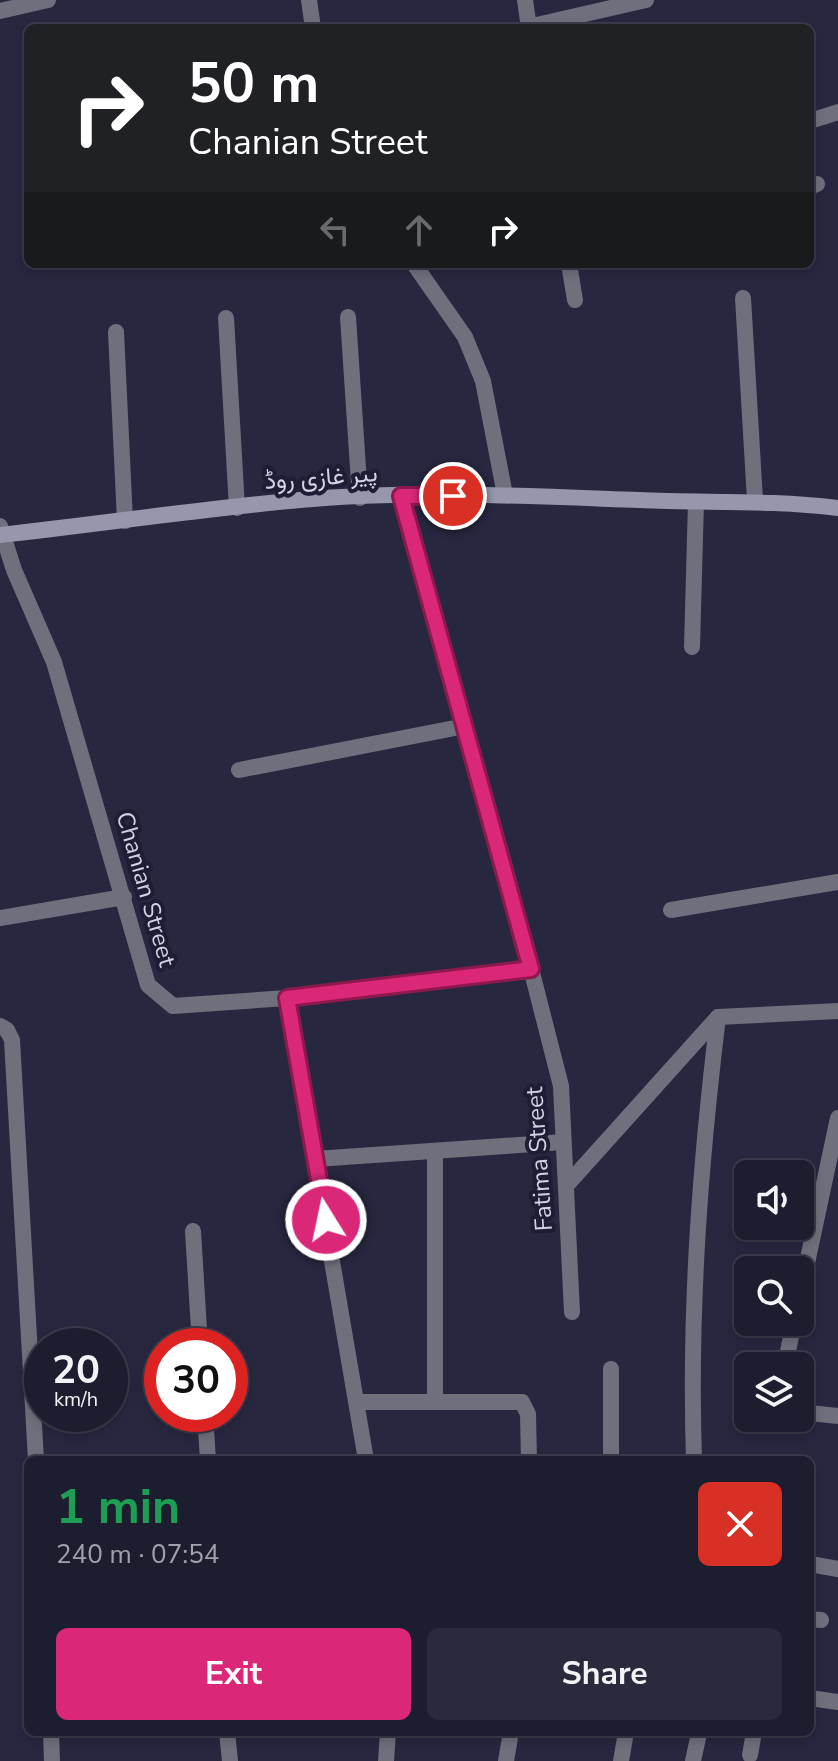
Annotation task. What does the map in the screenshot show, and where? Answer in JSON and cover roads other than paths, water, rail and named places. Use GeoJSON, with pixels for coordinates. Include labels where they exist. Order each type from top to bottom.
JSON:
{"type":"FeatureCollection","features":[{"type":"Feature","properties":{"kind":"street"},"geometry":{"type":"LineString","coordinates":[[0,11],[48,0]]}},
{"type":"Feature","properties":{"kind":"street"},"geometry":{"type":"LineString","coordinates":[[309,0],[312,24]]}},
{"type":"Feature","properties":{"kind":"street"},"geometry":{"type":"LineString","coordinates":[[525,0],[528,24]]}},
{"type":"Feature","properties":{"kind":"street"},"geometry":{"type":"LineString","coordinates":[[541,24],[646,0]]}},
{"type":"Feature","properties":{"kind":"street"},"geometry":{"type":"LineString","coordinates":[[814,120],[838,112]]}},
{"type":"Feature","properties":{"kind":"street"},"geometry":{"type":"LineString","coordinates":[[417,268],[465,337],[483,381],[505,495]]}},
{"type":"Feature","properties":{"kind":"street"},"geometry":{"type":"LineString","coordinates":[[570,268],[575,300]]}},
{"type":"Feature","properties":{"kind":"street"},"geometry":{"type":"LineString","coordinates":[[743,298],[755,500]]}},
{"type":"Feature","properties":{"kind":"street"},"geometry":{"type":"LineString","coordinates":[[348,317],[360,498]]}},
{"type":"Feature","properties":{"kind":"street"},"geometry":{"type":"LineString","coordinates":[[226,318],[237,508]]}},
{"type":"Feature","properties":{"kind":"street"},"geometry":{"type":"LineString","coordinates":[[116,332],[125,521]]}},
{"type":"Feature","properties":{"kind":"street","name":"پیر غازی روڈ"},"geometry":{"type":"LineString","coordinates":[[1,532],[237,508],[401,496],[505,495],[696,502],[755,500],[838,508]]}},
{"type":"Feature","properties":{"kind":"street","name":"Fatima Street"},"geometry":{"type":"LineString","coordinates":[[401,496],[561,1086],[572,1312]]}},
{"type":"Feature","properties":{"kind":"street"},"geometry":{"type":"LineString","coordinates":[[692,647],[696,502]]}},
{"type":"Feature","properties":{"kind":"street","name":"Chanian Street"},"geometry":{"type":"LineString","coordinates":[[1,532],[54,662],[148,985],[173,1006],[287,998],[531,969]]}},
{"type":"Feature","properties":{"kind":"street"},"geometry":{"type":"LineString","coordinates":[[239,770],[465,726]]}},
{"type":"Feature","properties":{"kind":"street"},"geometry":{"type":"LineString","coordinates":[[671,910],[838,882]]}},
{"type":"Feature","properties":{"kind":"street"},"geometry":{"type":"LineString","coordinates":[[0,918],[124,897]]}},
{"type":"Feature","properties":{"kind":"street"},"geometry":{"type":"LineString","coordinates":[[287,998],[365,1456]]}},
{"type":"Feature","properties":{"kind":"street"},"geometry":{"type":"LineString","coordinates":[[566,1186],[718,1017],[838,1011]]}},
{"type":"Feature","properties":{"kind":"street"},"geometry":{"type":"LineString","coordinates":[[694,1456],[691,1360],[700,1169],[718,1017]]}},
{"type":"Feature","properties":{"kind":"street"},"geometry":{"type":"LineString","coordinates":[[0,1026],[7,1030],[12,1040],[36,1456]]}},
{"type":"Feature","properties":{"kind":"street"},"geometry":{"type":"LineString","coordinates":[[809,1256],[838,1118]]}},
{"type":"Feature","properties":{"kind":"street"},"geometry":{"type":"LineString","coordinates":[[315,1159],[563,1142]]}},
{"type":"Feature","properties":{"kind":"street"},"geometry":{"type":"LineString","coordinates":[[435,1151],[435,1402]]}},
{"type":"Feature","properties":{"kind":"street"},"geometry":{"type":"LineString","coordinates":[[193,1231],[199,1328]]}},
{"type":"Feature","properties":{"kind":"street"},"geometry":{"type":"LineString","coordinates":[[611,1369],[611,1456]]}},
{"type":"Feature","properties":{"kind":"street"},"geometry":{"type":"LineString","coordinates":[[358,1402],[522,1402],[528,1414],[529,1456]]}},
{"type":"Feature","properties":{"kind":"street"},"geometry":{"type":"LineString","coordinates":[[814,1413],[838,1416]]}},
{"type":"Feature","properties":{"kind":"street"},"geometry":{"type":"LineString","coordinates":[[206,1432],[208,1456]]}},
{"type":"Feature","properties":{"kind":"street"},"geometry":{"type":"LineString","coordinates":[[814,1565],[838,1569]]}},
{"type":"Feature","properties":{"kind":"street"},"geometry":{"type":"LineString","coordinates":[[814,1699],[838,1702]]}},
{"type":"Feature","properties":{"kind":"street"},"geometry":{"type":"LineString","coordinates":[[51,1736],[52,1761]]}},
{"type":"Feature","properties":{"kind":"street"},"geometry":{"type":"LineString","coordinates":[[227,1736],[230,1761]]}},
{"type":"Feature","properties":{"kind":"street"},"geometry":{"type":"LineString","coordinates":[[386,1761],[388,1736]]}},
{"type":"Feature","properties":{"kind":"street"},"geometry":{"type":"LineString","coordinates":[[506,1761],[510,1736]]}},
{"type":"Feature","properties":{"kind":"street"},"geometry":{"type":"LineString","coordinates":[[621,1761],[625,1736]]}},
{"type":"Feature","properties":{"kind":"street"},"geometry":{"type":"LineString","coordinates":[[750,1755],[753,1736]]}},
{"type":"Feature","properties":{"kind":"street"},"geometry":{"type":"LineString","coordinates":[[693,1761],[698,1738]]}}]}
